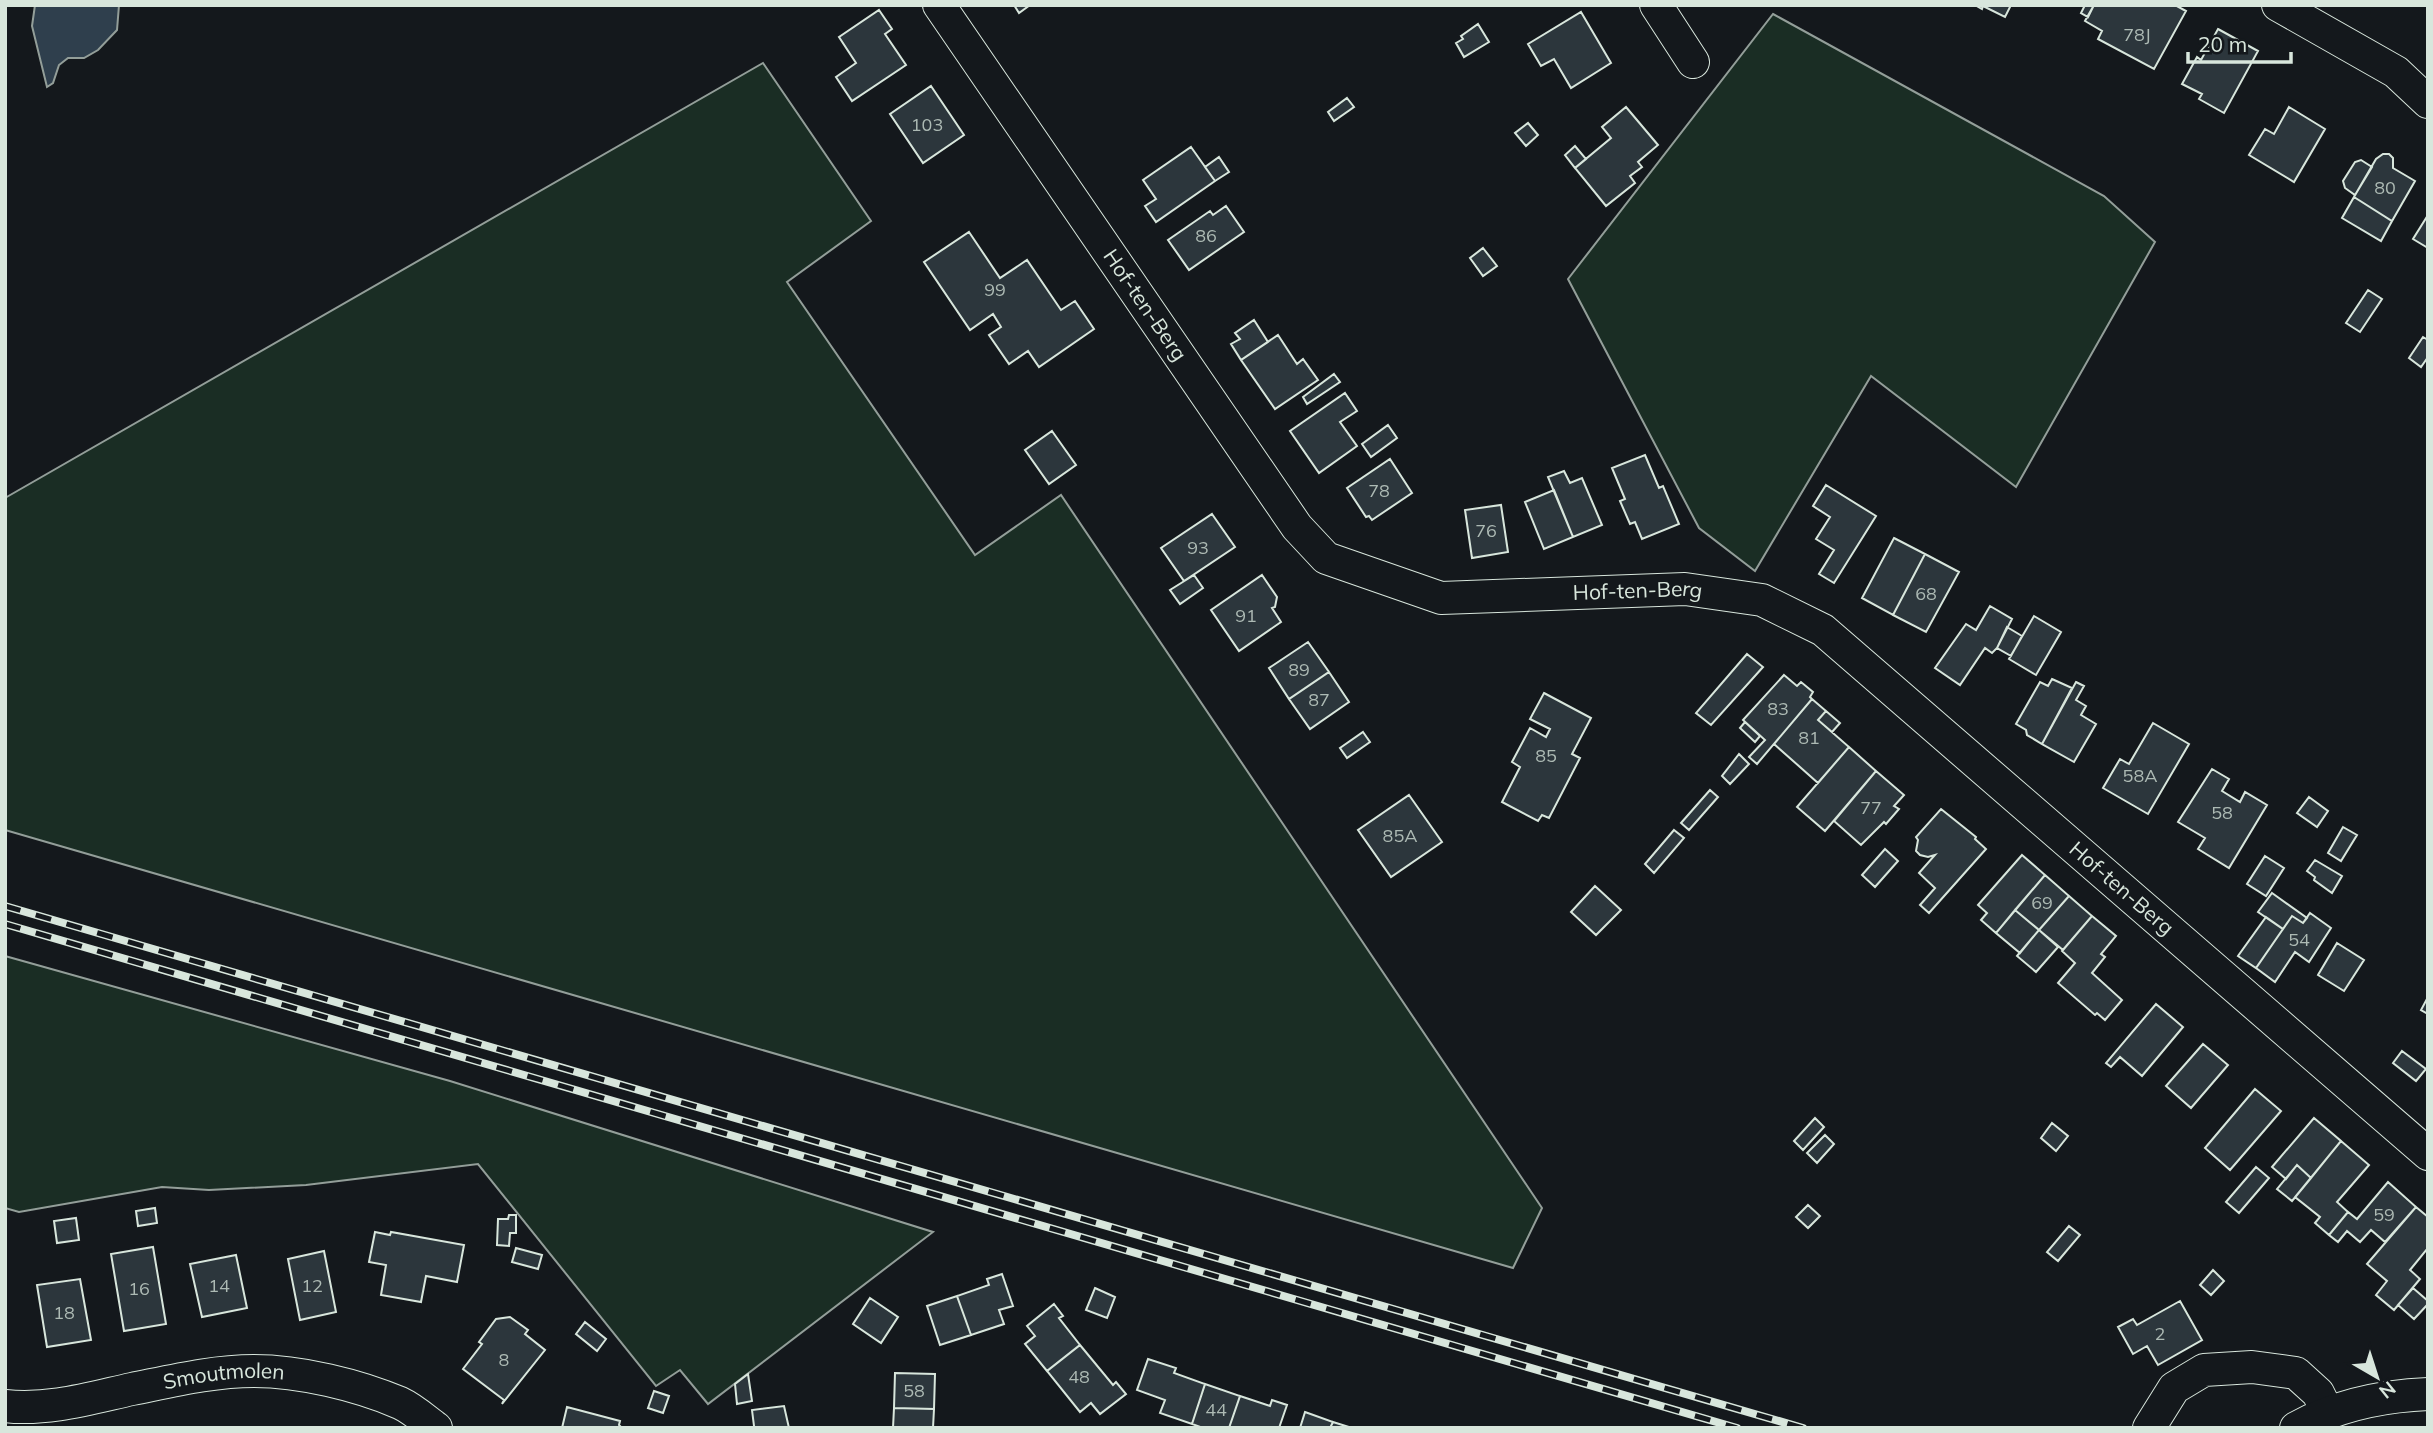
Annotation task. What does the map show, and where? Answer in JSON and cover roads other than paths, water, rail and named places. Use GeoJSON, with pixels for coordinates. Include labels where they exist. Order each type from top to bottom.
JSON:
{"type":"FeatureCollection","features":[{"type":"Feature","properties":{"kind":"street","name":"Hof-ten-Berg"},"geometry":{"type":"LineString","coordinates":[[939,5],[1275,497],[1297,527],[1326,558],[1441,597],[1685,589],[1762,600],[1823,630],[2428,1154]]}},
{"type":"Feature","properties":{"kind":"street"},"geometry":{"type":"LineString","coordinates":[[1656,5],[1693,62]]}},
{"type":"Feature","properties":{"kind":"street"},"geometry":{"type":"LineString","coordinates":[[2278,5],[2396,72],[2428,102]]}},
{"type":"Feature","properties":{"kind":"street"},"geometry":{"type":"LineString","coordinates":[[2149,1428],[2174,1388],[2204,1370],[2252,1367],[2296,1373],[2318,1392],[2328,1413]]}},
{"type":"Feature","properties":{"kind":"street","name":"Smoutmolen"},"geometry":{"type":"LineString","coordinates":[[5,1406],[19,1408],[66,1403],[197,1376],[255,1371],[358,1388],[403,1404],[436,1428]]}},
{"type":"Feature","properties":{"kind":"street"},"geometry":{"type":"LineString","coordinates":[[2296,1428],[2328,1413],[2380,1398],[2428,1394]]}},
{"type":"Feature","properties":{"kind":"water"},"geometry":{"type":"Polygon","coordinates":[[[35,5],[119,5],[117,30],[98,50],[84,58],[68,58],[59,65],[53,83],[47,87],[32,26],[35,5]]]}},
{"type":"Feature","properties":{"kind":"railway"},"geometry":{"type":"LineString","coordinates":[[5,906],[1803,1428]]}},
{"type":"Feature","properties":{"kind":"railway"},"geometry":{"type":"LineString","coordinates":[[5,924],[1737,1428]]}}]}
